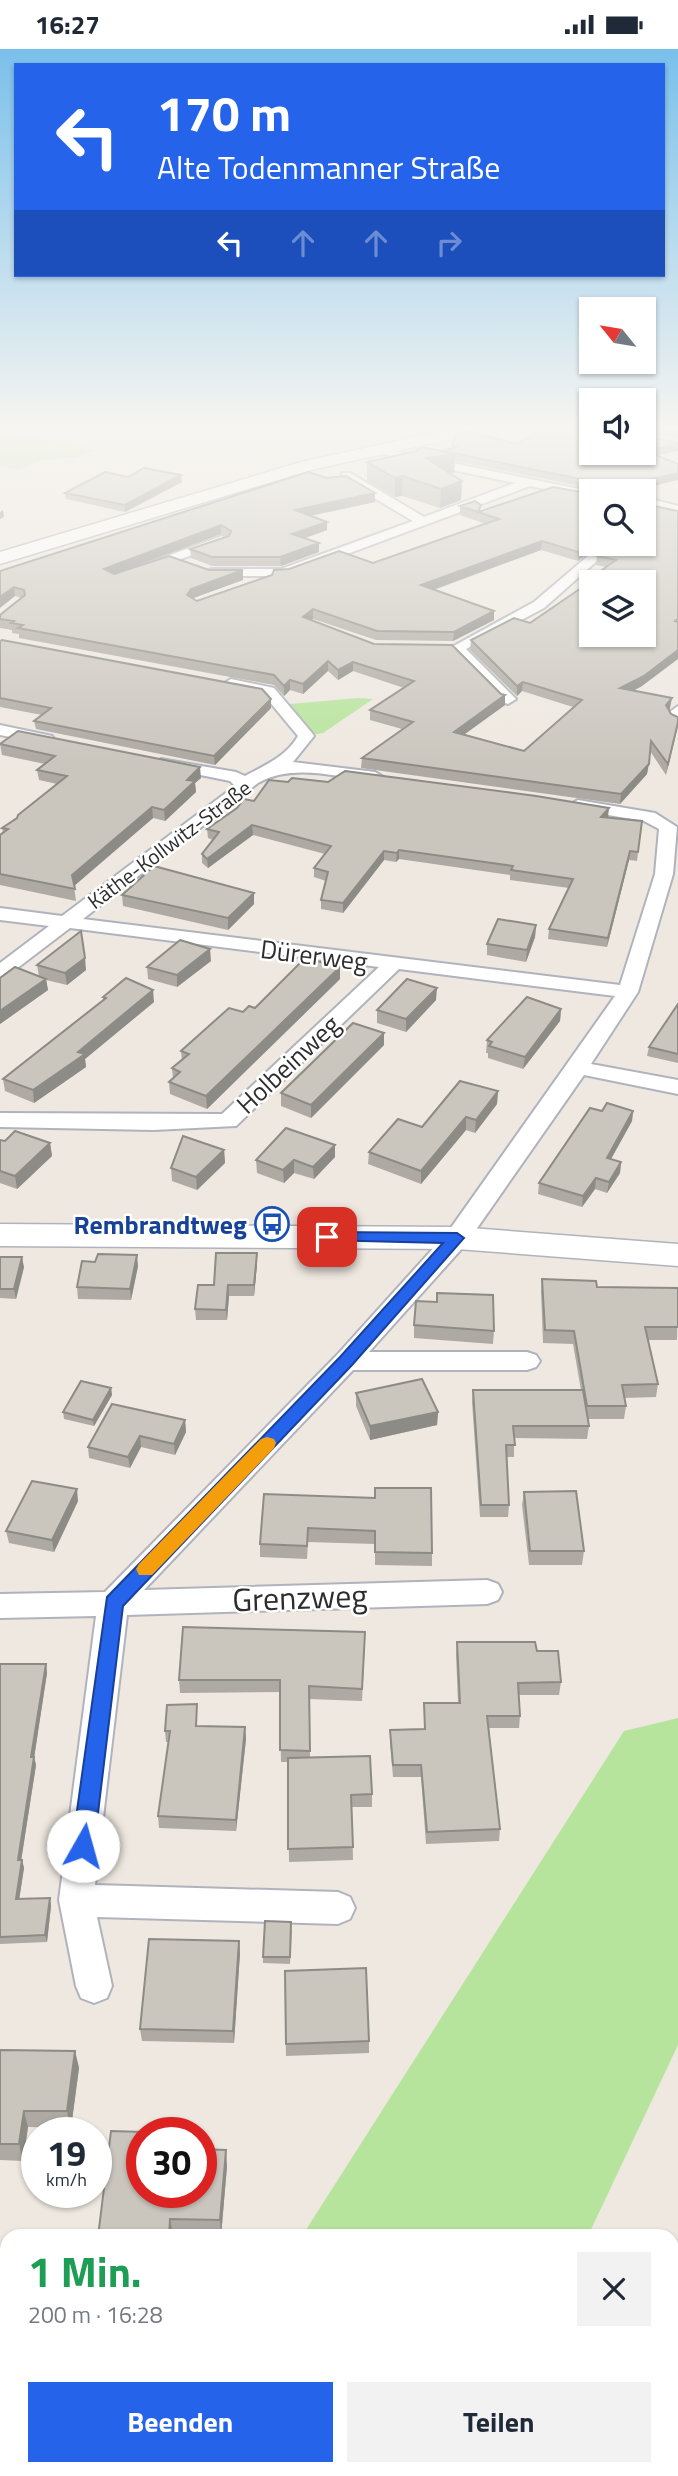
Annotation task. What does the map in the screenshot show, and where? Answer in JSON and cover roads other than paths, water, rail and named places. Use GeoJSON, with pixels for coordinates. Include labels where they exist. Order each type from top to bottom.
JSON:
{"type":"FeatureCollection","features":[{"type":"Feature","properties":{"kind":"main road"},"geometry":{"type":"LineString","coordinates":[[0,558],[65,538]]}},
{"type":"Feature","properties":{"kind":"main road"},"geometry":{"type":"LineString","coordinates":[[0,1235],[457,1238],[678,1255]]}},
{"type":"Feature","properties":{"kind":"street"},"geometry":{"type":"LineString","coordinates":[[234,590],[377,538]]}},
{"type":"Feature","properties":{"kind":"street"},"geometry":{"type":"LineString","coordinates":[[125,573],[222,540]]}},
{"type":"Feature","properties":{"kind":"street"},"geometry":{"type":"LineString","coordinates":[[508,699],[450,648],[539,605],[596,556]]}},
{"type":"Feature","properties":{"kind":"street"},"geometry":{"type":"LineString","coordinates":[[171,558],[210,573],[283,573]]}},
{"type":"Feature","properties":{"kind":"street"},"geometry":{"type":"LineString","coordinates":[[215,681],[269,691],[306,736],[298,761],[398,781]]}},
{"type":"Feature","properties":{"kind":"street"},"geometry":{"type":"LineString","coordinates":[[678,711],[675,715],[678,720]]}},
{"type":"Feature","properties":{"kind":"street"},"geometry":{"type":"LineString","coordinates":[[0,730],[65,743]]}},
{"type":"Feature","properties":{"kind":"street"},"geometry":{"type":"LineString","coordinates":[[144,759],[236,777],[243,784]]}},
{"type":"Feature","properties":{"kind":"street","name":"Käthe-Kollwitz-Straße"},"geometry":{"type":"LineString","coordinates":[[64,924],[239,792],[243,784],[298,761]]}},
{"type":"Feature","properties":{"kind":"street"},"geometry":{"type":"LineString","coordinates":[[94,1986],[76,1900],[113,1603],[346,1361],[457,1238],[578,1068],[628,992],[664,874],[668,827],[649,817],[561,802]]}},
{"type":"Feature","properties":{"kind":"street","name":"Dürerweg"},"geometry":{"type":"LineString","coordinates":[[0,914],[392,965],[628,992]]}},
{"type":"Feature","properties":{"kind":"street"},"geometry":{"type":"LineString","coordinates":[[0,972],[64,924]]}},
{"type":"Feature","properties":{"kind":"street","name":"Holbeinweg"},"geometry":{"type":"LineString","coordinates":[[0,1120],[154,1123],[228,1121],[392,965]]}},
{"type":"Feature","properties":{"kind":"street"},"geometry":{"type":"LineString","coordinates":[[578,1068],[678,1087]]}},
{"type":"Feature","properties":{"kind":"street"},"geometry":{"type":"LineString","coordinates":[[346,1361],[527,1361]]}},
{"type":"Feature","properties":{"kind":"street","name":"Grenzweg"},"geometry":{"type":"LineString","coordinates":[[0,1606],[56,1607],[487,1592]]}},
{"type":"Feature","properties":{"kind":"street"},"geometry":{"type":"LineString","coordinates":[[76,1900],[338,1908]]}},
{"type":"Feature","properties":{"kind":"place","name":"Rembrandtweg"},"geometry":{"type":"Point","coordinates":[272,1224]}}]}
